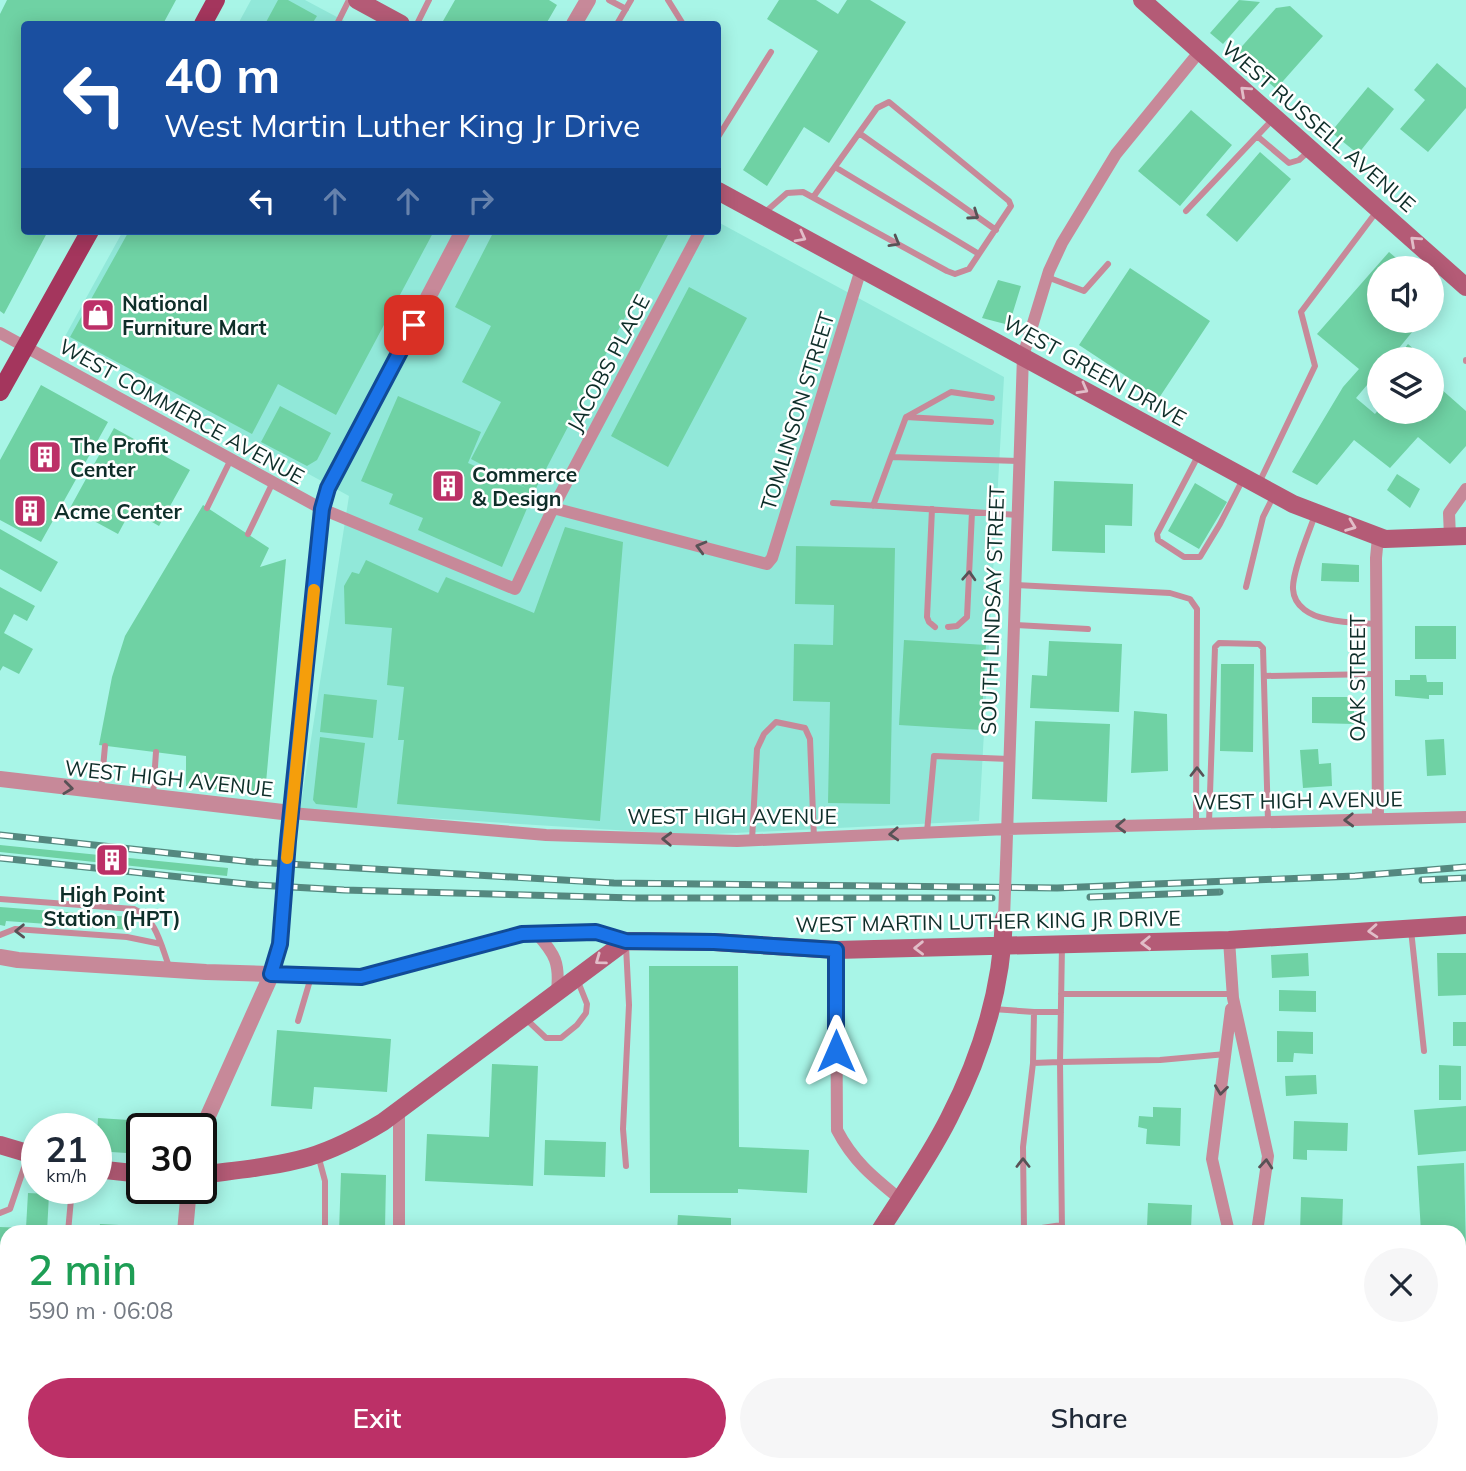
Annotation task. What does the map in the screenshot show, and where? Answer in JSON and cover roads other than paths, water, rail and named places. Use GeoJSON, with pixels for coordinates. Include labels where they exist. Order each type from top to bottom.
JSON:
{"type":"FeatureCollection","features":[{"type":"Feature","properties":{"kind":"main road"},"geometry":{"type":"LineString","coordinates":[[204,21],[216,0]]}},
{"type":"Feature","properties":{"kind":"main road"},"geometry":{"type":"LineString","coordinates":[[357,0],[388,21]]}},
{"type":"Feature","properties":{"kind":"main road","name":"WEST RUSSELL AVENUE"},"geometry":{"type":"LineString","coordinates":[[1142,0],[1466,287]]}},
{"type":"Feature","properties":{"kind":"main road","name":"WEST GREEN DRIVE"},"geometry":{"type":"LineString","coordinates":[[721,195],[1275,494],[1316,513],[1385,539],[1458,536]]}},
{"type":"Feature","properties":{"kind":"main road"},"geometry":{"type":"LineString","coordinates":[[0,391],[88,235]]}},
{"type":"Feature","properties":{"kind":"main road","name":"SOUTH LINDSAY STREET"},"geometry":{"type":"LineString","coordinates":[[884,1225],[949,1118],[968,1077],[991,1009],[1003,946],[1004,918]]}},
{"type":"Feature","properties":{"kind":"main road","name":"WEST MARTIN LUTHER KING JR DRIVE"},"geometry":{"type":"LineString","coordinates":[[626,941],[714,942],[836,950],[1230,940],[1466,925]]}},
{"type":"Feature","properties":{"kind":"main road"},"geometry":{"type":"LineString","coordinates":[[217,1173],[270,1166],[317,1153],[358,1137],[399,1110],[626,941]]}},
{"type":"Feature","properties":{"kind":"main road"},"geometry":{"type":"LineString","coordinates":[[0,1145],[21,1151]]}},
{"type":"Feature","properties":{"kind":"street"},"geometry":{"type":"LineString","coordinates":[[576,21],[588,0]]}},
{"type":"Feature","properties":{"kind":"street","name":"SOUTH LINDSAY STREET"},"geometry":{"type":"LineString","coordinates":[[1004,918],[1023,356],[1047,276],[1062,243],[1116,154],[1200,51]]}},
{"type":"Feature","properties":{"kind":"street"},"geometry":{"type":"LineString","coordinates":[[209,1113],[271,974],[280,944],[322,509],[328,488],[461,235]]}},
{"type":"Feature","properties":{"kind":"street","name":"JACOBS PLACE"},"geometry":{"type":"LineString","coordinates":[[515,589],[553,508],[698,235]]}},
{"type":"Feature","properties":{"kind":"street","name":"TOMLINSON STREET"},"geometry":{"type":"LineString","coordinates":[[553,508],[767,564],[772,558],[861,269]]}},
{"type":"Feature","properties":{"kind":"street","name":"WEST COMMERCE AVENUE"},"geometry":{"type":"LineString","coordinates":[[0,333],[322,509],[515,589]]}},
{"type":"Feature","properties":{"kind":"street"},"geometry":{"type":"LineString","coordinates":[[1458,536],[1449,513],[1466,489]]}},
{"type":"Feature","properties":{"kind":"street","name":"OAK STREET"},"geometry":{"type":"LineString","coordinates":[[1378,537],[1378,819]]}},
{"type":"Feature","properties":{"kind":"street","name":"WEST HIGH AVENUE"},"geometry":{"type":"LineString","coordinates":[[0,779],[291,813],[546,835],[752,840],[1007,829],[1466,817]]}},
{"type":"Feature","properties":{"kind":"street"},"geometry":{"type":"LineString","coordinates":[[0,957],[170,970],[361,977],[522,934],[596,932],[626,941]]}},
{"type":"Feature","properties":{"kind":"street"},"geometry":{"type":"LineString","coordinates":[[537,934],[552,951],[560,971],[558,991]]}},
{"type":"Feature","properties":{"kind":"street"},"geometry":{"type":"LineString","coordinates":[[1230,940],[1233,996],[1268,1156],[1258,1225]]}},
{"type":"Feature","properties":{"kind":"street"},"geometry":{"type":"LineString","coordinates":[[836,950],[837,1130],[848,1151],[873,1177],[900,1199]]}},
{"type":"Feature","properties":{"kind":"street"},"geometry":{"type":"LineString","coordinates":[[1227,1225],[1212,1159],[1233,996]]}},
{"type":"Feature","properties":{"kind":"street"},"geometry":{"type":"LineString","coordinates":[[399,1110],[399,1225]]}},
{"type":"Feature","properties":{"kind":"street"},"geometry":{"type":"LineString","coordinates":[[186,1225],[188,1204]]}},
{"type":"Feature","properties":{"kind":"lane"},"geometry":{"type":"LineString","coordinates":[[338,21],[349,0]]}},
{"type":"Feature","properties":{"kind":"lane"},"geometry":{"type":"LineString","coordinates":[[418,21],[429,0]]}},
{"type":"Feature","properties":{"kind":"lane"},"geometry":{"type":"LineString","coordinates":[[609,0],[626,9]]}},
{"type":"Feature","properties":{"kind":"lane"},"geometry":{"type":"LineString","coordinates":[[619,21],[631,0]]}},
{"type":"Feature","properties":{"kind":"lane"},"geometry":{"type":"LineString","coordinates":[[668,0],[682,21]]}},
{"type":"Feature","properties":{"kind":"lane"},"geometry":{"type":"LineString","coordinates":[[721,132],[771,52]]}},
{"type":"Feature","properties":{"kind":"lane"},"geometry":{"type":"LineString","coordinates":[[761,215],[787,193],[803,192],[947,271],[962,273],[969,269],[1011,206],[1009,201],[889,102],[877,108],[814,196]]}},
{"type":"Feature","properties":{"kind":"lane"},"geometry":{"type":"LineString","coordinates":[[1186,211],[1274,117]]}},
{"type":"Feature","properties":{"kind":"lane"},"geometry":{"type":"LineString","coordinates":[[859,133],[996,230]]}},
{"type":"Feature","properties":{"kind":"lane"},"geometry":{"type":"LineString","coordinates":[[1257,136],[1289,163],[1299,160],[1311,150]]}},
{"type":"Feature","properties":{"kind":"lane"},"geometry":{"type":"LineString","coordinates":[[835,167],[979,254]]}},
{"type":"Feature","properties":{"kind":"lane"},"geometry":{"type":"LineString","coordinates":[[1200,453],[1157,534],[1158,540],[1184,556],[1200,556],[1251,481],[1314,366],[1301,312],[1379,208]]}},
{"type":"Feature","properties":{"kind":"lane"},"geometry":{"type":"LineString","coordinates":[[1047,276],[1084,291],[1108,264]]}},
{"type":"Feature","properties":{"kind":"lane"},"geometry":{"type":"LineString","coordinates":[[873,506],[906,417],[951,392],[992,398]]}},
{"type":"Feature","properties":{"kind":"lane"},"geometry":{"type":"LineString","coordinates":[[906,417],[991,422]]}},
{"type":"Feature","properties":{"kind":"lane"},"geometry":{"type":"LineString","coordinates":[[891,457],[1020,461]]}},
{"type":"Feature","properties":{"kind":"lane"},"geometry":{"type":"LineString","coordinates":[[207,508],[231,459]]}},
{"type":"Feature","properties":{"kind":"lane"},"geometry":{"type":"LineString","coordinates":[[248,534],[273,482]]}},
{"type":"Feature","properties":{"kind":"lane"},"geometry":{"type":"LineString","coordinates":[[1246,587],[1263,517],[1275,494]]}},
{"type":"Feature","properties":{"kind":"lane"},"geometry":{"type":"LineString","coordinates":[[834,503],[1018,515]]}},
{"type":"Feature","properties":{"kind":"lane"},"geometry":{"type":"LineString","coordinates":[[932,509],[927,617],[935,627]]}},
{"type":"Feature","properties":{"kind":"lane"},"geometry":{"type":"LineString","coordinates":[[948,627],[957,626],[967,617],[972,512]]}},
{"type":"Feature","properties":{"kind":"lane"},"geometry":{"type":"LineString","coordinates":[[1316,513],[1303,548],[1293,589],[1299,606],[1309,614],[1326,619],[1376,624]]}},
{"type":"Feature","properties":{"kind":"lane"},"geometry":{"type":"LineString","coordinates":[[1015,585],[1170,593],[1190,599],[1197,609],[1196,720],[1203,823]]}},
{"type":"Feature","properties":{"kind":"lane"},"geometry":{"type":"LineString","coordinates":[[1014,625],[1088,629]]}},
{"type":"Feature","properties":{"kind":"lane"},"geometry":{"type":"LineString","coordinates":[[1203,823],[1215,647],[1219,643],[1259,645],[1263,649],[1268,822]]}},
{"type":"Feature","properties":{"kind":"lane"},"geometry":{"type":"LineString","coordinates":[[1264,676],[1376,674]]}},
{"type":"Feature","properties":{"kind":"lane"},"geometry":{"type":"LineString","coordinates":[[752,840],[757,749],[775,722],[805,728],[810,739],[814,838]]}},
{"type":"Feature","properties":{"kind":"lane"},"geometry":{"type":"LineString","coordinates":[[101,792],[105,746]]}},
{"type":"Feature","properties":{"kind":"lane"},"geometry":{"type":"LineString","coordinates":[[153,798],[156,752]]}},
{"type":"Feature","properties":{"kind":"lane"},"geometry":{"type":"LineString","coordinates":[[927,833],[934,756],[1009,759]]}},
{"type":"Feature","properties":{"kind":"lane"},"geometry":{"type":"LineString","coordinates":[[0,899],[134,909],[146,914],[153,924],[170,970]]}},
{"type":"Feature","properties":{"kind":"lane"},"geometry":{"type":"LineString","coordinates":[[1411,928],[1423,1051]]}},
{"type":"Feature","properties":{"kind":"lane"},"geometry":{"type":"LineString","coordinates":[[0,935],[15,929],[127,937],[161,944]]}},
{"type":"Feature","properties":{"kind":"lane"},"geometry":{"type":"LineString","coordinates":[[625,1166],[623,1129],[629,1005],[626,941]]}},
{"type":"Feature","properties":{"kind":"lane"},"geometry":{"type":"LineString","coordinates":[[1062,945],[1062,1225]]}},
{"type":"Feature","properties":{"kind":"lane"},"geometry":{"type":"LineString","coordinates":[[298,1021],[312,975]]}},
{"type":"Feature","properties":{"kind":"lane"},"geometry":{"type":"LineString","coordinates":[[524,1017],[546,1038],[561,1038],[577,1025],[586,1013],[587,1004],[577,977]]}},
{"type":"Feature","properties":{"kind":"lane"},"geometry":{"type":"LineString","coordinates":[[1062,994],[1233,996]]}},
{"type":"Feature","properties":{"kind":"lane"},"geometry":{"type":"LineString","coordinates":[[991,1009],[1061,1012]]}},
{"type":"Feature","properties":{"kind":"lane"},"geometry":{"type":"LineString","coordinates":[[1024,1225],[1023,1147],[1033,1063],[1034,1012]]}},
{"type":"Feature","properties":{"kind":"lane"},"geometry":{"type":"LineString","coordinates":[[1033,1063],[1160,1060],[1226,1054]]}},
{"type":"Feature","properties":{"kind":"lane"},"geometry":{"type":"LineString","coordinates":[[317,1153],[325,1181],[326,1225]]}},
{"type":"Feature","properties":{"kind":"lane"},"geometry":{"type":"LineString","coordinates":[[0,1213],[10,1209],[21,1183]]}},
{"type":"Feature","properties":{"kind":"lane"},"geometry":{"type":"LineString","coordinates":[[69,1225],[71,1204]]}},
{"type":"Feature","properties":{"kind":"railway"},"geometry":{"type":"LineString","coordinates":[[0,835],[253,862],[614,883],[1057,888],[1355,876],[1466,867]]}},
{"type":"Feature","properties":{"kind":"railway"},"geometry":{"type":"LineString","coordinates":[[0,858],[257,885],[344,890],[634,898],[992,898]]}},
{"type":"Feature","properties":{"kind":"railway"},"geometry":{"type":"LineString","coordinates":[[1422,880],[1466,878]]}},
{"type":"Feature","properties":{"kind":"railway"},"geometry":{"type":"LineString","coordinates":[[1090,897],[1220,892]]}},
{"type":"Feature","properties":{"kind":"place","name":"National Furniture Mart"},"geometry":{"type":"Point","coordinates":[98,315]}},
{"type":"Feature","properties":{"kind":"place","name":"The Profit Center"},"geometry":{"type":"Point","coordinates":[45,457]}},
{"type":"Feature","properties":{"kind":"place","name":"Commerce & Design"},"geometry":{"type":"Point","coordinates":[448,486]}},
{"type":"Feature","properties":{"kind":"place","name":"Acme Center"},"geometry":{"type":"Point","coordinates":[30,511]}},
{"type":"Feature","properties":{"kind":"place","name":"High Point Station (HPT)"},"geometry":{"type":"Point","coordinates":[112,860]}}]}
